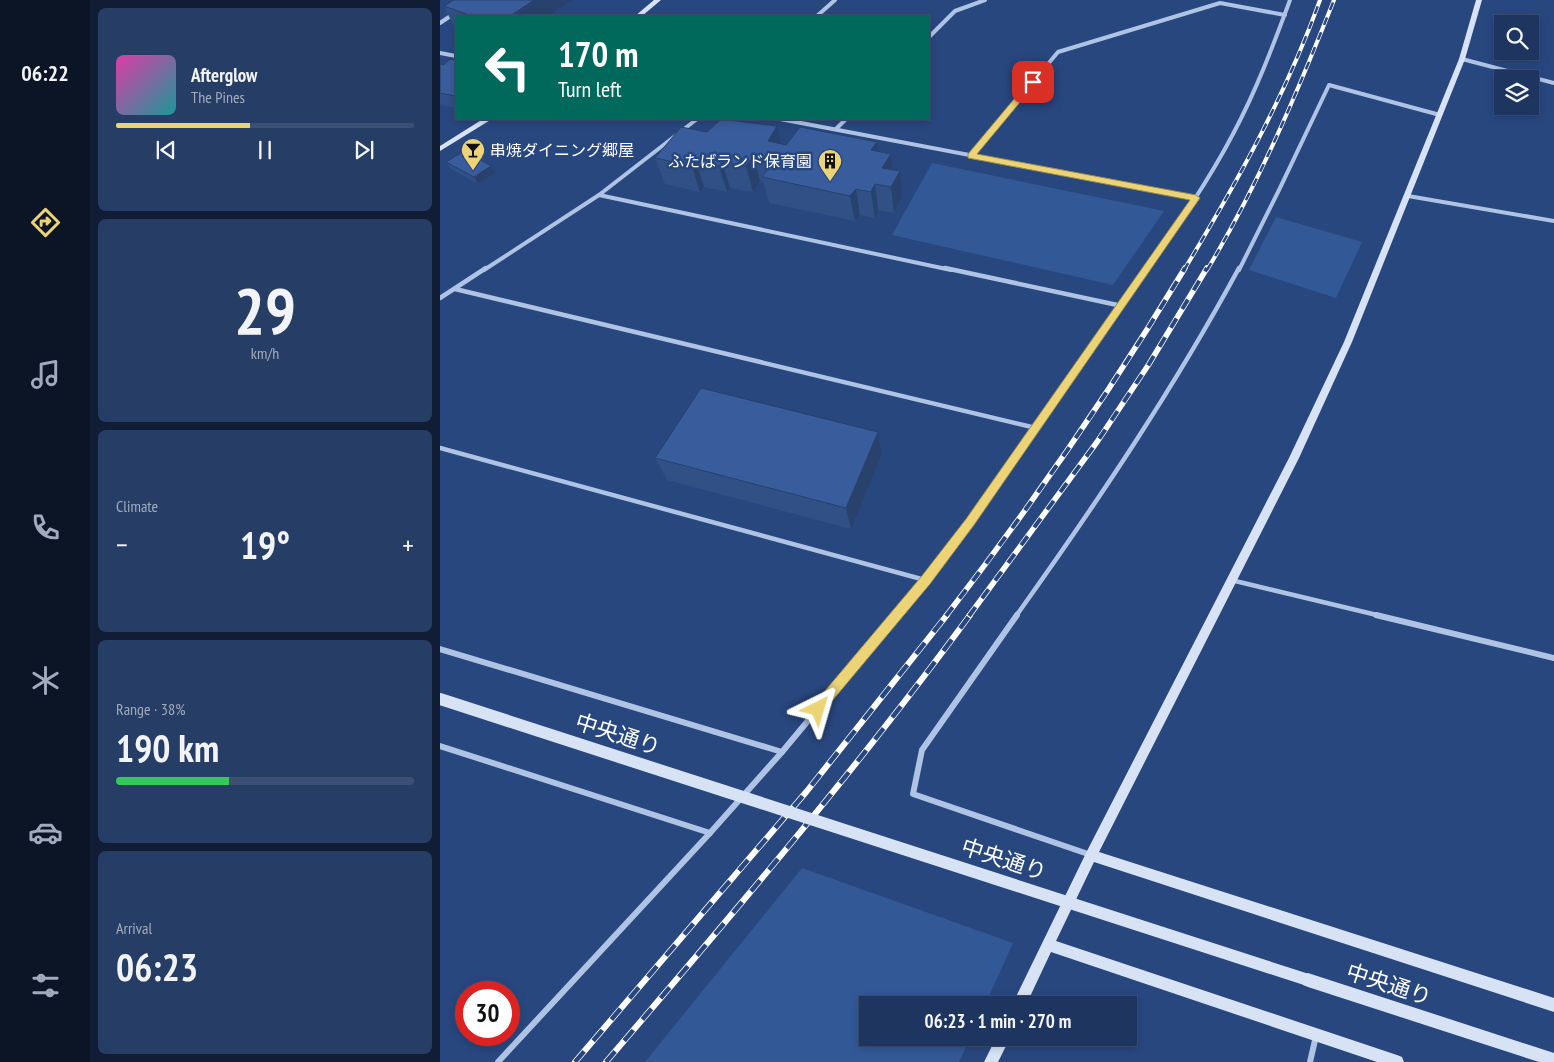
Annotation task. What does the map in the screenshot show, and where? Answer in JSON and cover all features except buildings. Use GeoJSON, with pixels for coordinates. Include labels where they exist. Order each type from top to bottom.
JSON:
{"type":"FeatureCollection","features":[{"type":"Feature","properties":{"kind":"street"},"geometry":{"type":"LineString","coordinates":[[639,15],[658,0]]}},
{"type":"Feature","properties":{"kind":"street"},"geometry":{"type":"LineString","coordinates":[[817,15],[835,0]]}},
{"type":"Feature","properties":{"kind":"street"},"geometry":{"type":"LineString","coordinates":[[930,36],[955,11],[985,0]]}},
{"type":"Feature","properties":{"kind":"street"},"geometry":{"type":"LineString","coordinates":[[498,1062],[710,833],[782,752],[925,580],[970,522],[1196,198],[1233,134],[1266,64],[1290,0]]}},
{"type":"Feature","properties":{"kind":"street"},"geometry":{"type":"LineString","coordinates":[[1022,996],[1091,856],[1294,458],[1340,360],[1462,59],[1479,0]]}},
{"type":"Feature","properties":{"kind":"street"},"geometry":{"type":"LineString","coordinates":[[971,156],[1058,52],[1220,3],[1285,15]]}},
{"type":"Feature","properties":{"kind":"street"},"geometry":{"type":"LineString","coordinates":[[440,22],[462,9]]}},
{"type":"Feature","properties":{"kind":"street"},"geometry":{"type":"LineString","coordinates":[[440,53],[455,56]]}},
{"type":"Feature","properties":{"kind":"street"},"geometry":{"type":"LineString","coordinates":[[1462,59],[1554,83]]}},
{"type":"Feature","properties":{"kind":"street"},"geometry":{"type":"LineString","coordinates":[[1440,115],[1329,85],[1228,288],[1179,372],[1118,469],[922,750],[913,794],[1091,856],[1554,1005]]}},
{"type":"Feature","properties":{"kind":"street"},"geometry":{"type":"LineString","coordinates":[[440,149],[486,120]]}},
{"type":"Feature","properties":{"kind":"street"},"geometry":{"type":"LineString","coordinates":[[440,298],[599,195],[696,120]]}},
{"type":"Feature","properties":{"kind":"street"},"geometry":{"type":"LineString","coordinates":[[786,120],[1196,198]]}},
{"type":"Feature","properties":{"kind":"street"},"geometry":{"type":"LineString","coordinates":[[836,129],[845,120]]}},
{"type":"Feature","properties":{"kind":"street"},"geometry":{"type":"LineString","coordinates":[[599,195],[1122,306]]}},
{"type":"Feature","properties":{"kind":"street"},"geometry":{"type":"LineString","coordinates":[[1408,196],[1554,221]]}},
{"type":"Feature","properties":{"kind":"street"},"geometry":{"type":"LineString","coordinates":[[455,290],[1036,428]]}},
{"type":"Feature","properties":{"kind":"street"},"geometry":{"type":"LineString","coordinates":[[440,448],[925,580]]}},
{"type":"Feature","properties":{"kind":"street"},"geometry":{"type":"LineString","coordinates":[[1231,580],[1554,658]]}},
{"type":"Feature","properties":{"kind":"street"},"geometry":{"type":"LineString","coordinates":[[440,649],[782,752]]}},
{"type":"Feature","properties":{"kind":"street","name":"中央通り"},"geometry":{"type":"LineString","coordinates":[[440,699],[1554,1060]]}},
{"type":"Feature","properties":{"kind":"street"},"geometry":{"type":"LineString","coordinates":[[440,746],[710,833]]}},
{"type":"Feature","properties":{"kind":"street"},"geometry":{"type":"LineString","coordinates":[[1048,945],[1397,1062]]}},
{"type":"Feature","properties":{"kind":"street"},"geometry":{"type":"LineString","coordinates":[[1310,1062],[1316,1036]]}},
{"type":"Feature","properties":{"kind":"street"},"geometry":{"type":"LineString","coordinates":[[991,1062],[999,1046]]}},
{"type":"Feature","properties":{"kind":"shaded area"},"geometry":{"type":"Polygon","coordinates":[[[932,163],[1164,211],[1113,285],[892,235],[932,163]]]}},
{"type":"Feature","properties":{"kind":"shaded area"},"geometry":{"type":"Polygon","coordinates":[[[1276,217],[1362,242],[1336,298],[1249,270],[1276,217]]]}},
{"type":"Feature","properties":{"kind":"shaded area"},"geometry":{"type":"Polygon","coordinates":[[[802,868],[1013,943],[989,996],[859,996],[859,1046],[966,1046],[959,1062],[645,1062],[802,868]]]}},
{"type":"Feature","properties":{"kind":"railway"},"geometry":{"type":"LineString","coordinates":[[1184,270],[1241,172],[1276,105],[1307,35],[1320,0]]}},
{"type":"Feature","properties":{"kind":"railway"},"geometry":{"type":"LineString","coordinates":[[1207,270],[1244,205],[1276,138],[1334,0]]}},
{"type":"Feature","properties":{"kind":"railway"},"geometry":{"type":"LineString","coordinates":[[946,616],[1070,446],[1129,358],[1185,268]]}},
{"type":"Feature","properties":{"kind":"railway"},"geometry":{"type":"LineString","coordinates":[[969,616],[1097,442],[1149,364],[1207,268]]}},
{"type":"Feature","properties":{"kind":"railway"},"geometry":{"type":"LineString","coordinates":[[575,1062],[807,791],[947,615]]}},
{"type":"Feature","properties":{"kind":"railway"},"geometry":{"type":"LineString","coordinates":[[606,1062],[838,786],[970,615]]}},
{"type":"Feature","properties":{"kind":"place","name":"串焼ダイニング郷屋"},"geometry":{"type":"Point","coordinates":[473,171]}},
{"type":"Feature","properties":{"kind":"place","name":"ふたばランド保育園"},"geometry":{"type":"Point","coordinates":[830,182]}},
{"type":"Feature","properties":{"kind":"route"},"geometry":{"type":"LineString","coordinates":[[818,709],[925,580],[970,522],[1196,198],[971,156],[1033,82]]}}]}
